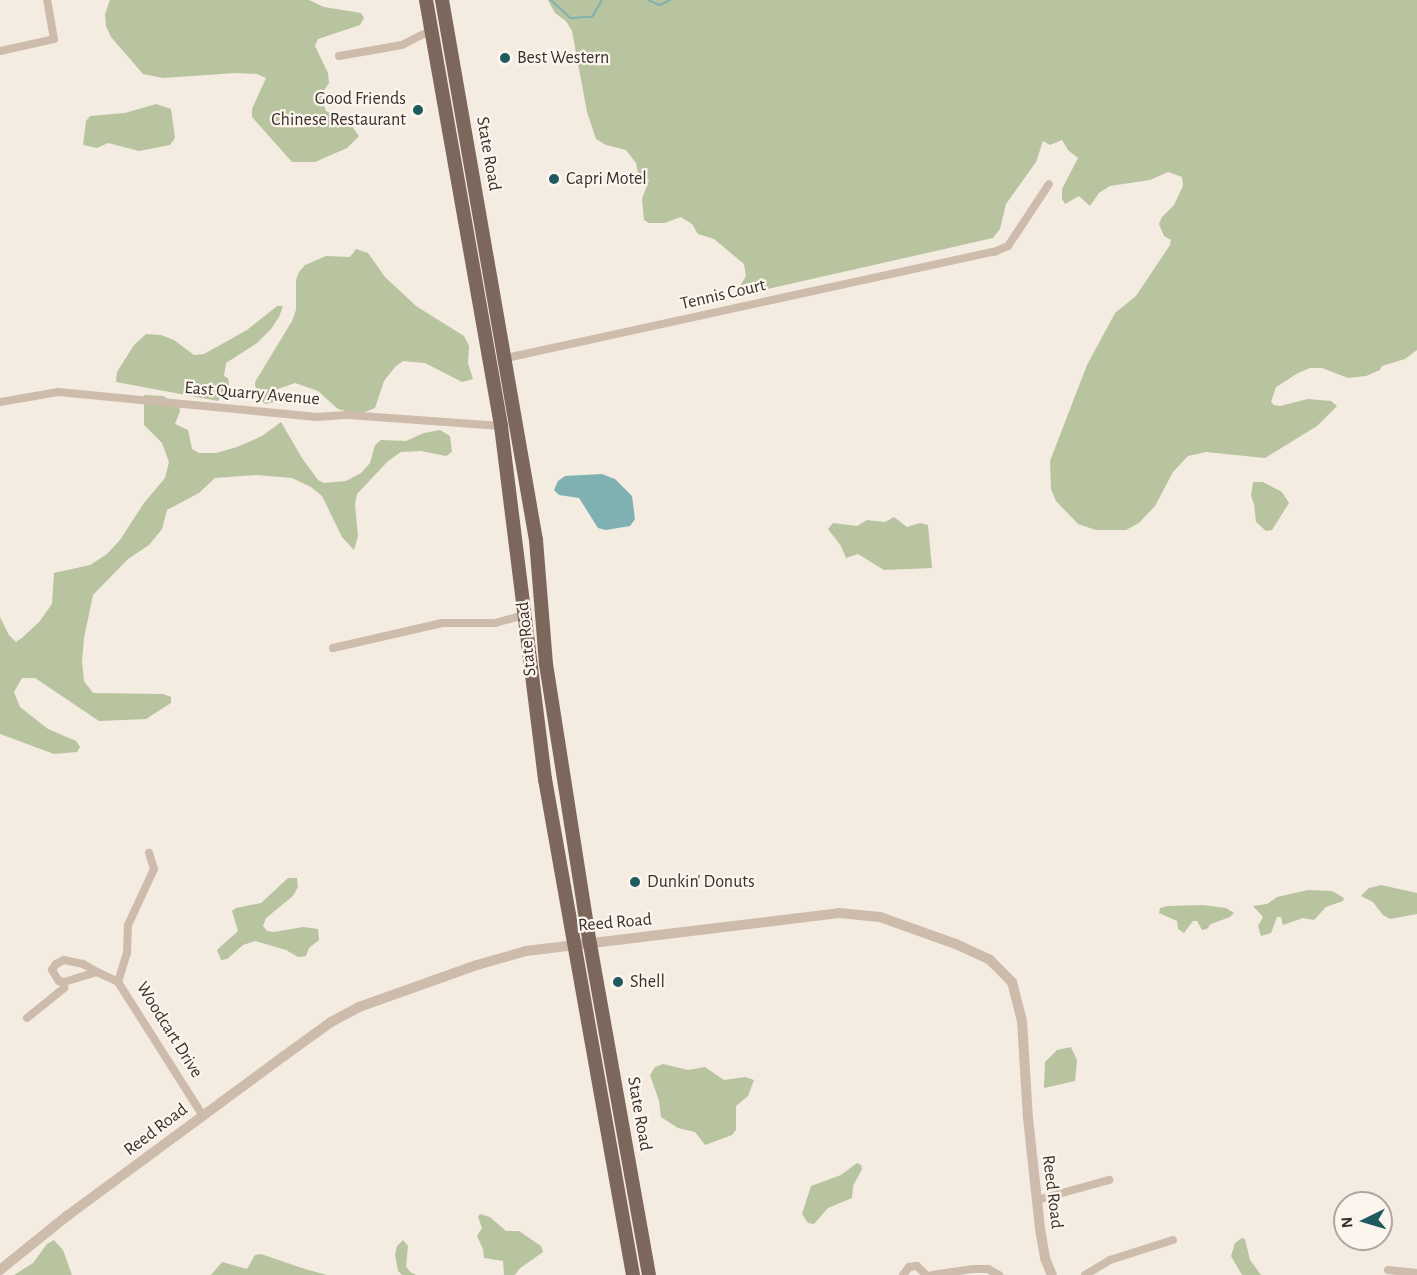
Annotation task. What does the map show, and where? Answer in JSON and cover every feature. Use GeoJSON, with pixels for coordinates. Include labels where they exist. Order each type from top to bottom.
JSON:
{"type":"FeatureCollection","features":[{"type":"Feature","properties":{"kind":"main road","name":"State Road"},"geometry":{"type":"LineString","coordinates":[[426,0],[501,426],[545,779],[633,1275]]}},
{"type":"Feature","properties":{"kind":"main road","name":"State Road"},"geometry":{"type":"LineString","coordinates":[[442,0],[536,540],[546,664],[590,944],[649,1275]]}},
{"type":"Feature","properties":{"kind":"street"},"geometry":{"type":"LineString","coordinates":[[0,51],[54,39],[47,0]]}},
{"type":"Feature","properties":{"kind":"street"},"geometry":{"type":"LineString","coordinates":[[339,56],[402,45],[431,30]]}},
{"type":"Feature","properties":{"kind":"street"},"geometry":{"type":"LineString","coordinates":[[456,168],[472,165]]}},
{"type":"Feature","properties":{"kind":"street","name":"Tennis Court"},"geometry":{"type":"LineString","coordinates":[[506,358],[946,264],[1008,246],[1049,184]]}},
{"type":"Feature","properties":{"kind":"street"},"geometry":{"type":"LineString","coordinates":[[484,329],[500,326]]}},
{"type":"Feature","properties":{"kind":"street","name":"East Quarry Avenue"},"geometry":{"type":"LineString","coordinates":[[0,402],[58,392],[317,417],[348,415],[501,426]]}},
{"type":"Feature","properties":{"kind":"street"},"geometry":{"type":"LineString","coordinates":[[333,648],[431,625],[495,623],[525,615]]}},
{"type":"Feature","properties":{"kind":"street"},"geometry":{"type":"LineString","coordinates":[[531,665],[546,664]]}},
{"type":"Feature","properties":{"kind":"street"},"geometry":{"type":"LineString","coordinates":[[118,982],[127,953],[128,925],[154,869],[149,853]]}},
{"type":"Feature","properties":{"kind":"street","name":"Reed Road"},"geometry":{"type":"LineString","coordinates":[[0,1270],[67,1215],[346,1013],[488,962],[526,951],[812,915],[853,913],[880,917],[929,933],[990,960],[1012,982],[1021,1009],[1036,1200],[1045,1258],[1052,1275]]}},
{"type":"Feature","properties":{"kind":"street","name":"Woodcart Drive"},"geometry":{"type":"LineString","coordinates":[[64,982],[56,978],[52,970],[56,964],[64,960],[83,964],[118,982],[203,1116]]}},
{"type":"Feature","properties":{"kind":"street"},"geometry":{"type":"LineString","coordinates":[[27,1017],[64,988],[64,982],[97,972]]}},
{"type":"Feature","properties":{"kind":"street"},"geometry":{"type":"LineString","coordinates":[[1036,1200],[1109,1180]]}},
{"type":"Feature","properties":{"kind":"street"},"geometry":{"type":"LineString","coordinates":[[1085,1275],[1110,1260],[1173,1240]]}},
{"type":"Feature","properties":{"kind":"street"},"geometry":{"type":"LineString","coordinates":[[903,1275],[909,1267],[917,1266],[926,1275]]}},
{"type":"Feature","properties":{"kind":"street"},"geometry":{"type":"LineString","coordinates":[[932,1275],[972,1269],[988,1269],[999,1275]]}},
{"type":"Feature","properties":{"kind":"street"},"geometry":{"type":"LineString","coordinates":[[1388,1270],[1417,1274]]}},
{"type":"Feature","properties":{"kind":"green space"},"geometry":{"type":"Polygon","coordinates":[[[110,0],[309,0],[324,7],[361,13],[364,18],[360,25],[318,39],[315,46],[328,73],[329,83],[323,92],[322,101],[326,111],[349,122],[359,136],[347,148],[315,162],[292,162],[252,117],[252,109],[266,78],[257,74],[236,73],[163,78],[143,74],[111,37],[106,26],[105,14],[110,0]]]}},
{"type":"Feature","properties":{"kind":"green space"},"geometry":{"type":"Polygon","coordinates":[[[548,0],[1417,0],[1417,350],[1405,359],[1382,366],[1380,370],[1366,376],[1348,378],[1322,368],[1310,368],[1298,373],[1276,387],[1271,402],[1280,406],[1308,399],[1331,401],[1337,406],[1317,426],[1265,458],[1206,452],[1188,456],[1173,472],[1155,506],[1139,523],[1126,530],[1096,530],[1078,524],[1056,501],[1051,489],[1050,461],[1087,365],[1115,313],[1136,296],[1170,245],[1171,240],[1164,236],[1159,224],[1162,217],[1174,205],[1183,186],[1182,177],[1168,172],[1150,180],[1110,186],[1099,193],[1090,206],[1079,196],[1065,204],[1062,199],[1062,189],[1078,158],[1068,150],[1062,140],[1050,145],[1043,141],[1036,162],[1006,204],[1000,229],[993,238],[742,293],[739,288],[746,276],[744,264],[714,239],[698,234],[692,224],[681,217],[664,223],[649,223],[644,220],[642,199],[649,180],[638,173],[636,163],[626,150],[606,145],[596,139],[587,112],[572,31],[566,21],[555,13],[548,0]]]}},
{"type":"Feature","properties":{"kind":"green space"},"geometry":{"type":"Polygon","coordinates":[[[156,104],[171,109],[175,138],[170,145],[139,151],[108,143],[97,148],[83,145],[86,121],[90,116],[125,113],[156,104]]]}},
{"type":"Feature","properties":{"kind":"green space"},"geometry":{"type":"Polygon","coordinates":[[[356,249],[368,253],[385,277],[416,306],[464,336],[469,346],[468,363],[473,379],[462,382],[425,363],[403,361],[384,381],[375,408],[365,412],[338,409],[318,391],[295,383],[275,390],[274,402],[266,404],[261,401],[256,394],[255,382],[292,321],[296,310],[296,280],[299,272],[305,265],[326,256],[350,257],[356,249]]]}},
{"type":"Feature","properties":{"kind":"green space"},"geometry":{"type":"Polygon","coordinates":[[[277,306],[283,306],[271,329],[257,343],[226,363],[224,376],[228,378],[229,385],[218,401],[116,382],[117,372],[134,345],[146,334],[161,335],[174,340],[194,355],[204,354],[247,330],[277,306]]]}},
{"type":"Feature","properties":{"kind":"green space"},"geometry":{"type":"Polygon","coordinates":[[[144,395],[163,396],[179,406],[180,411],[175,424],[188,430],[192,449],[199,453],[216,453],[237,447],[262,436],[281,422],[302,458],[318,480],[324,483],[346,481],[361,473],[370,463],[375,445],[381,440],[406,441],[424,433],[440,430],[450,436],[452,452],[446,456],[421,451],[401,452],[388,461],[357,494],[355,504],[358,536],[354,550],[342,537],[322,496],[311,487],[292,478],[257,475],[215,478],[199,493],[167,510],[162,529],[149,545],[128,559],[93,595],[84,638],[82,662],[84,681],[93,693],[163,694],[171,697],[171,703],[146,719],[99,721],[35,678],[22,678],[14,692],[20,707],[48,729],[76,741],[80,747],[77,752],[54,754],[0,734],[0,617],[9,635],[16,642],[23,637],[39,622],[52,604],[54,573],[90,565],[107,554],[120,540],[144,503],[165,478],[169,462],[162,443],[144,425],[144,395]]]}},
{"type":"Feature","properties":{"kind":"green space"},"geometry":{"type":"Polygon","coordinates":[[[1253,482],[1263,482],[1282,492],[1289,503],[1272,530],[1266,531],[1256,522],[1251,496],[1253,482]]]}},
{"type":"Feature","properties":{"kind":"green space"},"geometry":{"type":"Polygon","coordinates":[[[894,517],[907,527],[920,523],[928,525],[932,568],[884,570],[858,554],[846,558],[841,546],[828,529],[833,523],[857,526],[867,520],[885,522],[894,517]]]}},
{"type":"Feature","properties":{"kind":"green space"},"geometry":{"type":"Polygon","coordinates":[[[288,878],[297,878],[298,887],[293,896],[266,918],[263,926],[267,931],[274,932],[303,927],[318,929],[319,940],[309,948],[306,956],[298,957],[286,950],[255,941],[243,945],[227,959],[221,960],[217,950],[238,931],[232,911],[236,908],[261,903],[288,878]]]}},
{"type":"Feature","properties":{"kind":"green space"},"geometry":{"type":"Polygon","coordinates":[[[1381,885],[1417,893],[1417,914],[1390,919],[1383,915],[1373,902],[1361,896],[1369,888],[1381,885]]]}},
{"type":"Feature","properties":{"kind":"green space"},"geometry":{"type":"Polygon","coordinates":[[[1308,890],[1332,891],[1344,898],[1343,901],[1326,907],[1314,920],[1303,918],[1283,925],[1281,917],[1277,917],[1271,933],[1261,936],[1258,926],[1263,917],[1253,906],[1267,904],[1277,897],[1308,890]]]}},
{"type":"Feature","properties":{"kind":"green space"},"geometry":{"type":"Polygon","coordinates":[[[1203,905],[1226,908],[1234,913],[1202,930],[1197,921],[1193,921],[1184,933],[1178,929],[1177,921],[1159,913],[1160,908],[1167,906],[1203,905]]]}},
{"type":"Feature","properties":{"kind":"green space"},"geometry":{"type":"Polygon","coordinates":[[[1071,1047],[1077,1060],[1075,1081],[1044,1088],[1045,1062],[1057,1050],[1071,1047]]]}},
{"type":"Feature","properties":{"kind":"green space"},"geometry":{"type":"Polygon","coordinates":[[[663,1064],[688,1070],[705,1067],[724,1080],[745,1077],[754,1080],[748,1096],[736,1106],[736,1130],[732,1135],[705,1145],[695,1132],[678,1128],[661,1117],[659,1101],[650,1075],[655,1067],[663,1064]]]}},
{"type":"Feature","properties":{"kind":"green space"},"geometry":{"type":"Polygon","coordinates":[[[857,1163],[862,1169],[853,1186],[852,1198],[828,1208],[814,1224],[808,1223],[802,1214],[811,1186],[841,1175],[857,1163]]]}},
{"type":"Feature","properties":{"kind":"green space"},"geometry":{"type":"Polygon","coordinates":[[[480,1214],[490,1217],[506,1231],[519,1231],[541,1246],[543,1252],[519,1269],[515,1275],[504,1275],[503,1261],[484,1258],[477,1236],[482,1228],[478,1217],[480,1214]]]}},
{"type":"Feature","properties":{"kind":"green space"},"geometry":{"type":"Polygon","coordinates":[[[1242,1238],[1245,1239],[1250,1260],[1261,1275],[1242,1275],[1231,1256],[1235,1243],[1242,1238]]]}},
{"type":"Feature","properties":{"kind":"green space"},"geometry":{"type":"Polygon","coordinates":[[[54,1240],[63,1250],[72,1275],[14,1275],[33,1263],[47,1244],[54,1240]]]}},
{"type":"Feature","properties":{"kind":"green space"},"geometry":{"type":"Polygon","coordinates":[[[403,1240],[408,1246],[406,1266],[416,1275],[402,1275],[398,1271],[395,1254],[397,1246],[403,1240]]]}},
{"type":"Feature","properties":{"kind":"green space"},"geometry":{"type":"Polygon","coordinates":[[[261,1254],[327,1275],[211,1275],[222,1262],[247,1269],[255,1255],[261,1254]]]}},
{"type":"Feature","properties":{"kind":"water"},"geometry":{"type":"Polygon","coordinates":[[[602,474],[615,479],[632,496],[635,519],[630,526],[606,530],[598,528],[579,498],[559,495],[554,490],[558,481],[565,476],[602,474]]]}},
{"type":"Feature","properties":{"kind":"waterway"},"geometry":{"type":"LineString","coordinates":[[551,0],[570,18],[592,17],[602,0]]}},
{"type":"Feature","properties":{"kind":"waterway"},"geometry":{"type":"LineString","coordinates":[[648,0],[660,5],[670,0]]}},
{"type":"Feature","properties":{"kind":"place","name":"Best Western"},"geometry":{"type":"Point","coordinates":[505,58]}},
{"type":"Feature","properties":{"kind":"place","name":"Good Friends Chinese Restaurant"},"geometry":{"type":"Point","coordinates":[418,110]}},
{"type":"Feature","properties":{"kind":"place","name":"Capri Motel"},"geometry":{"type":"Point","coordinates":[554,179]}},
{"type":"Feature","properties":{"kind":"place","name":"Dunkin' Donuts"},"geometry":{"type":"Point","coordinates":[635,882]}},
{"type":"Feature","properties":{"kind":"place","name":"Shell"},"geometry":{"type":"Point","coordinates":[618,982]}}]}
